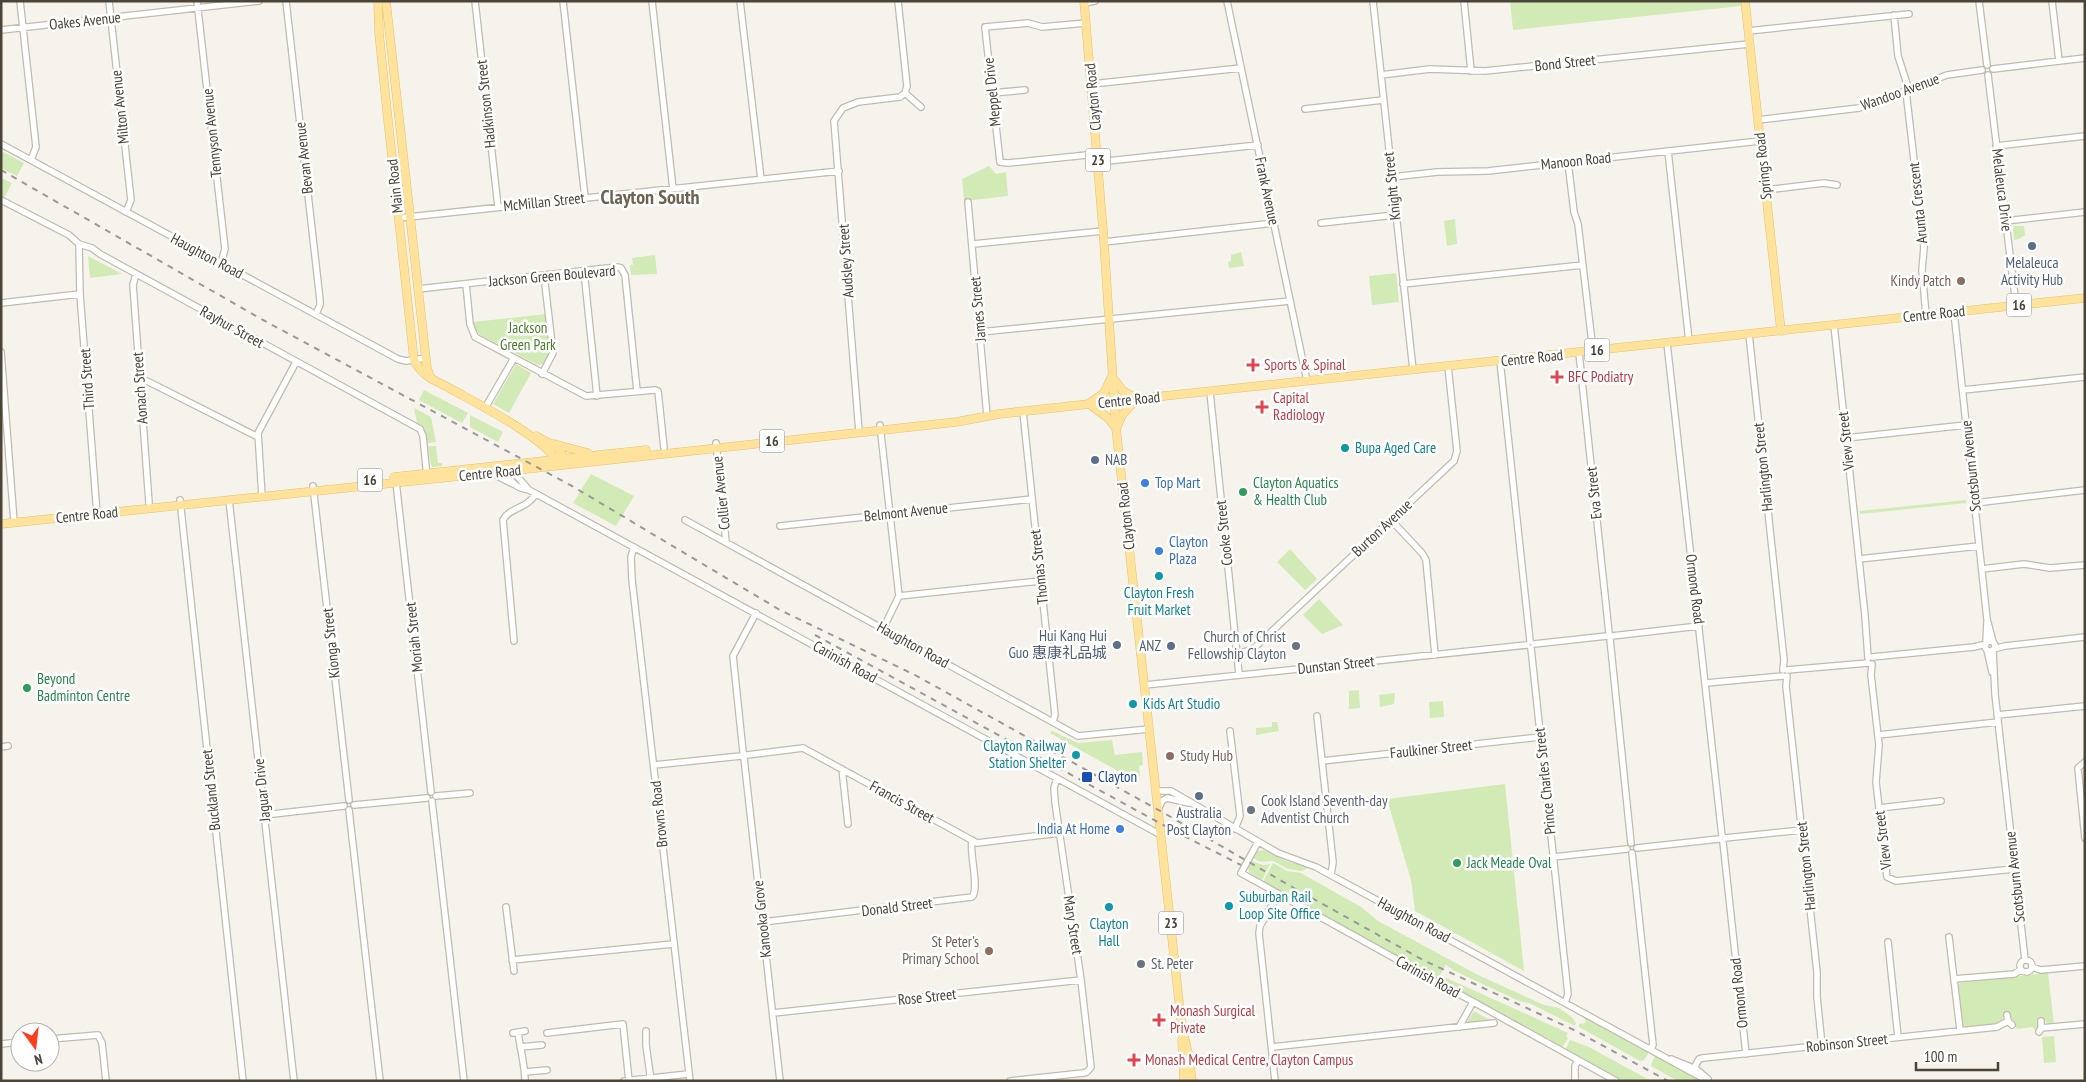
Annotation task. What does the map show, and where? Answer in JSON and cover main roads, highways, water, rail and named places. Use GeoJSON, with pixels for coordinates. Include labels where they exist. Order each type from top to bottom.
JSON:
{"type":"FeatureCollection","features":[{"type":"Feature","properties":{"kind":"main road","name":"Main Road"},"geometry":{"type":"LineString","coordinates":[[378,1],[379,33],[414,360],[420,370],[431,379]]}},
{"type":"Feature","properties":{"kind":"main road","name":"Main Road"},"geometry":{"type":"LineString","coordinates":[[386,1],[426,358],[431,379]]}},
{"type":"Feature","properties":{"kind":"main road","name":"Springs Road"},"geometry":{"type":"LineString","coordinates":[[1745,1],[1781,331]]}},
{"type":"Feature","properties":{"kind":"main road","name":"Clayton Road"},"geometry":{"type":"LineString","coordinates":[[1084,2],[1104,242],[1116,428],[1182,1029],[1184,1081]]}},
{"type":"Feature","properties":{"kind":"main road"},"geometry":{"type":"LineString","coordinates":[[387,111],[398,110]]}},
{"type":"Feature","properties":{"kind":"main road"},"geometry":{"type":"LineString","coordinates":[[404,261],[415,260]]}},
{"type":"Feature","properties":{"kind":"main road","name":"Centre Road"},"geometry":{"type":"LineString","coordinates":[[313,488],[396,482],[427,476],[491,473],[541,460],[562,461],[880,427],[956,422],[983,416],[1114,401],[2085,298]]}},
{"type":"Feature","properties":{"kind":"main road"},"geometry":{"type":"LineString","coordinates":[[1112,376],[1123,391],[1137,399],[1122,415],[1116,428],[1107,417],[1089,404],[1104,393],[1112,376]]}},
{"type":"Feature","properties":{"kind":"main road"},"geometry":{"type":"LineString","coordinates":[[431,379],[544,443],[558,448],[562,461]]}},
{"type":"Feature","properties":{"kind":"main road"},"geometry":{"type":"LineString","coordinates":[[544,443],[594,455]]}},
{"type":"Feature","properties":{"kind":"main road"},"geometry":{"type":"LineString","coordinates":[[541,460],[544,443]]}},
{"type":"Feature","properties":{"kind":"main road","name":"Centre Road"},"geometry":{"type":"LineString","coordinates":[[1,519],[14,520],[427,476],[511,468],[525,469],[594,455],[716,445]]}},
{"type":"Feature","properties":{"kind":"main road","name":"Centre Road"},"geometry":{"type":"LineString","coordinates":[[97,511],[149,504],[229,500],[262,494]]}},
{"type":"Feature","properties":{"kind":"main road","name":"Centre Road"},"geometry":{"type":"LineString","coordinates":[[1,524],[14,520]]}},
{"type":"Feature","properties":{"kind":"main road","name":"Clayton Road"},"geometry":{"type":"LineString","coordinates":[[1182,1029],[1189,1056],[1192,1081]]}},
{"type":"Feature","properties":{"kind":"railway"},"geometry":{"type":"LineString","coordinates":[[1,170],[263,320],[572,486],[780,610],[915,675],[1423,960],[1574,1030],[1668,1081]]}},
{"type":"Feature","properties":{"kind":"railway"},"geometry":{"type":"LineString","coordinates":[[815,635],[1178,833],[1241,865]]}},
{"type":"Feature","properties":{"kind":"place","name":"Melaleuca Activity Hub"},"geometry":{"type":"Point","coordinates":[2032,246]}},
{"type":"Feature","properties":{"kind":"place","name":"Kindy Patch"},"geometry":{"type":"Point","coordinates":[1961,281]}},
{"type":"Feature","properties":{"kind":"place","name":"Sports & Spinal"},"geometry":{"type":"Point","coordinates":[1253,365]}},
{"type":"Feature","properties":{"kind":"place","name":"BFC Podiatry"},"geometry":{"type":"Point","coordinates":[1557,377]}},
{"type":"Feature","properties":{"kind":"place","name":"Capital Radiology"},"geometry":{"type":"Point","coordinates":[1262,407]}},
{"type":"Feature","properties":{"kind":"place","name":"Bupa Aged Care"},"geometry":{"type":"Point","coordinates":[1345,448]}},
{"type":"Feature","properties":{"kind":"place","name":"NAB"},"geometry":{"type":"Point","coordinates":[1095,460]}},
{"type":"Feature","properties":{"kind":"place","name":"Top Mart"},"geometry":{"type":"Point","coordinates":[1145,483]}},
{"type":"Feature","properties":{"kind":"place","name":"Clayton Aquatics & Health Club"},"geometry":{"type":"Point","coordinates":[1243,492]}},
{"type":"Feature","properties":{"kind":"place","name":"Clayton Plaza"},"geometry":{"type":"Point","coordinates":[1159,551]}},
{"type":"Feature","properties":{"kind":"place","name":"Clayton Fresh Fruit Market"},"geometry":{"type":"Point","coordinates":[1159,576]}},
{"type":"Feature","properties":{"kind":"place","name":"Hui Kang Hui Guo 惠康礼品城"},"geometry":{"type":"Point","coordinates":[1117,645]}},
{"type":"Feature","properties":{"kind":"place","name":"ANZ"},"geometry":{"type":"Point","coordinates":[1171,646]}},
{"type":"Feature","properties":{"kind":"place","name":"Church of Christ Fellowship Clayton"},"geometry":{"type":"Point","coordinates":[1296,646]}},
{"type":"Feature","properties":{"kind":"place","name":"Beyond Badminton Centre"},"geometry":{"type":"Point","coordinates":[27,688]}},
{"type":"Feature","properties":{"kind":"place","name":"Kids Art Studio"},"geometry":{"type":"Point","coordinates":[1133,704]}},
{"type":"Feature","properties":{"kind":"place","name":"Clayton Railway Station Shelter"},"geometry":{"type":"Point","coordinates":[1076,755]}},
{"type":"Feature","properties":{"kind":"place","name":"Study Hub"},"geometry":{"type":"Point","coordinates":[1170,756]}},
{"type":"Feature","properties":{"kind":"place","name":"Clayton"},"geometry":{"type":"Point","coordinates":[1087,777]}},
{"type":"Feature","properties":{"kind":"place","name":"Australia Post Clayton"},"geometry":{"type":"Point","coordinates":[1199,796]}},
{"type":"Feature","properties":{"kind":"place","name":"Cook Island Seventh-day Adventist Church"},"geometry":{"type":"Point","coordinates":[1251,810]}},
{"type":"Feature","properties":{"kind":"place","name":"India At Home"},"geometry":{"type":"Point","coordinates":[1120,829]}},
{"type":"Feature","properties":{"kind":"place","name":"Jack Meade Oval"},"geometry":{"type":"Point","coordinates":[1457,863]}},
{"type":"Feature","properties":{"kind":"place","name":"Suburban Rail Loop Site Office"},"geometry":{"type":"Point","coordinates":[1229,906]}},
{"type":"Feature","properties":{"kind":"place","name":"Clayton Hall"},"geometry":{"type":"Point","coordinates":[1109,907]}},
{"type":"Feature","properties":{"kind":"place","name":"St Peter's Primary School"},"geometry":{"type":"Point","coordinates":[989,951]}},
{"type":"Feature","properties":{"kind":"place","name":"St. Peter"},"geometry":{"type":"Point","coordinates":[1141,964]}},
{"type":"Feature","properties":{"kind":"place","name":"Monash Surgical Private"},"geometry":{"type":"Point","coordinates":[1159,1020]}},
{"type":"Feature","properties":{"kind":"place","name":"Monash Medical Centre, Clayton Campus"},"geometry":{"type":"Point","coordinates":[1134,1060]}},
{"type":"Feature","properties":{"kind":"district","name":"Clayton South"},"geometry":{"type":"Point","coordinates":[650,197]}},
{"type":"Feature","properties":{"kind":"park label","name":"Jackson Green Park"},"geometry":{"type":"Point","coordinates":[528,336]}}]}
